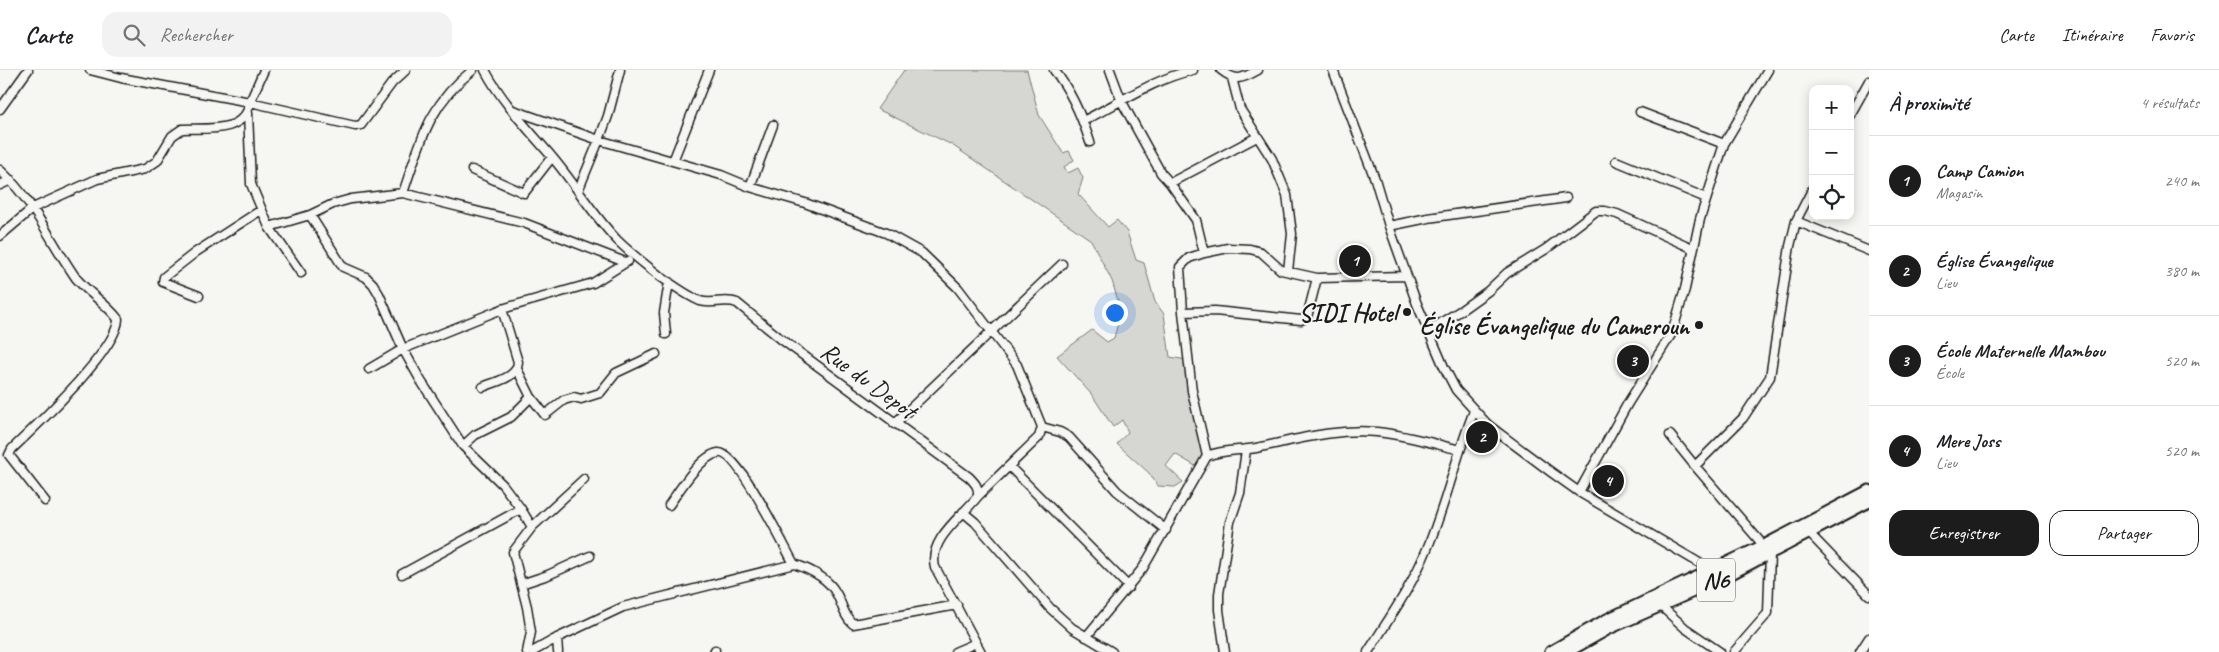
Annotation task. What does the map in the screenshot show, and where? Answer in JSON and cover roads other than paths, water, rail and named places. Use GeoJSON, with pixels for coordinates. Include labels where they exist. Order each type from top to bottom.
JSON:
{"type":"FeatureCollection","features":[{"type":"Feature","properties":{"kind":"highway","name":"N6"},"geometry":{"type":"LineString","coordinates":[[1566,652],[1660,601],[1768,549],[1869,491]]}},
{"type":"Feature","properties":{"kind":"highway","name":"N6"},"geometry":{"type":"LineString","coordinates":[[1768,549],[1809,533],[1869,501]]}},
{"type":"Feature","properties":{"kind":"highway","name":"N6"},"geometry":{"type":"LineString","coordinates":[[1551,652],[1583,632],[1660,601]]}},
{"type":"Feature","properties":{"kind":"street"},"geometry":{"type":"LineString","coordinates":[[0,109],[28,70]]}},
{"type":"Feature","properties":{"kind":"street"},"geometry":{"type":"LineString","coordinates":[[90,70],[121,78],[250,102],[355,126],[361,125],[392,83],[406,70]]}},
{"type":"Feature","properties":{"kind":"street"},"geometry":{"type":"LineString","coordinates":[[264,70],[250,102],[248,113],[251,184],[269,226],[301,274]]}},
{"type":"Feature","properties":{"kind":"street"},"geometry":{"type":"LineString","coordinates":[[403,193],[433,111],[455,84],[473,70]]}},
{"type":"Feature","properties":{"kind":"street","name":"Rue du Depot"},"geometry":{"type":"LineString","coordinates":[[485,70],[493,85],[528,130],[552,157],[617,240],[634,257],[669,282],[699,300],[705,302],[731,300],[737,303],[781,340],[969,477],[979,490],[978,496]]}},
{"type":"Feature","properties":{"kind":"street"},"geometry":{"type":"LineString","coordinates":[[578,190],[600,140],[620,70]]}},
{"type":"Feature","properties":{"kind":"street"},"geometry":{"type":"LineString","coordinates":[[673,161],[709,70]]}},
{"type":"Feature","properties":{"kind":"street"},"geometry":{"type":"LineString","coordinates":[[1054,70],[1062,79],[1083,121],[1090,142]]}},
{"type":"Feature","properties":{"kind":"street"},"geometry":{"type":"LineString","coordinates":[[1110,70],[1122,102],[1152,156],[1196,220],[1204,253]]}},
{"type":"Feature","properties":{"kind":"street"},"geometry":{"type":"LineString","coordinates":[[1083,121],[1158,82],[1193,70]]}},
{"type":"Feature","properties":{"kind":"street"},"geometry":{"type":"LineString","coordinates":[[1222,70],[1232,78],[1240,109],[1272,159],[1287,195],[1292,234],[1288,271]]}},
{"type":"Feature","properties":{"kind":"street"},"geometry":{"type":"LineString","coordinates":[[1232,78],[1248,76],[1258,70]]}},
{"type":"Feature","properties":{"kind":"street"},"geometry":{"type":"LineString","coordinates":[[1333,70],[1375,179],[1406,276],[1428,331],[1456,390],[1488,426],[1579,492],[1701,564],[1713,576]]}},
{"type":"Feature","properties":{"kind":"street"},"geometry":{"type":"LineString","coordinates":[[1579,492],[1628,403],[1672,333],[1685,288],[1692,248],[1724,144],[1768,70]]}},
{"type":"Feature","properties":{"kind":"street"},"geometry":{"type":"LineString","coordinates":[[1854,108],[1869,81]]}},
{"type":"Feature","properties":{"kind":"street"},"geometry":{"type":"LineString","coordinates":[[513,110],[600,140],[721,175],[886,233],[922,253],[958,288],[1017,365],[1042,426],[1039,437],[963,512],[937,545],[933,559],[935,567],[981,652]]}},
{"type":"Feature","properties":{"kind":"street"},"geometry":{"type":"LineString","coordinates":[[1640,112],[1724,144]]}},
{"type":"Feature","properties":{"kind":"street"},"geometry":{"type":"LineString","coordinates":[[0,236],[33,208],[97,179],[145,168],[157,161],[176,131],[182,129],[226,127],[237,123],[248,113]]}},
{"type":"Feature","properties":{"kind":"street"},"geometry":{"type":"LineString","coordinates":[[750,186],[773,125]]}},
{"type":"Feature","properties":{"kind":"street"},"geometry":{"type":"LineString","coordinates":[[1170,183],[1257,137]]}},
{"type":"Feature","properties":{"kind":"street"},"geometry":{"type":"LineString","coordinates":[[472,170],[524,193],[552,157]]}},
{"type":"Feature","properties":{"kind":"street"},"geometry":{"type":"LineString","coordinates":[[1616,161],[1706,198]]}},
{"type":"Feature","properties":{"kind":"street"},"geometry":{"type":"LineString","coordinates":[[0,170],[11,180],[33,208],[77,279],[118,319],[118,325],[99,356],[67,394],[12,449],[9,455],[45,501]]}},
{"type":"Feature","properties":{"kind":"street"},"geometry":{"type":"LineString","coordinates":[[0,185],[11,180]]}},
{"type":"Feature","properties":{"kind":"street"},"geometry":{"type":"LineString","coordinates":[[269,226],[310,215],[333,204],[351,199],[403,193],[524,223],[625,262]]}},
{"type":"Feature","properties":{"kind":"street"},"geometry":{"type":"LineString","coordinates":[[1695,466],[1743,418],[1770,377],[1790,246],[1796,221],[1809,196]]}},
{"type":"Feature","properties":{"kind":"street"},"geometry":{"type":"LineString","coordinates":[[1389,226],[1428,218],[1566,198]]}},
{"type":"Feature","properties":{"kind":"street"},"geometry":{"type":"LineString","coordinates":[[199,296],[170,286],[163,282],[164,277],[196,252],[261,210]]}},
{"type":"Feature","properties":{"kind":"street"},"geometry":{"type":"LineString","coordinates":[[1428,331],[1460,312],[1488,291],[1507,273],[1546,249],[1596,211],[1617,214],[1692,248]]}},
{"type":"Feature","properties":{"kind":"street"},"geometry":{"type":"LineString","coordinates":[[310,215],[343,267],[366,278],[373,284],[403,349],[421,381],[463,446],[503,485],[532,527]]}},
{"type":"Feature","properties":{"kind":"street"},"geometry":{"type":"LineString","coordinates":[[1796,221],[1869,251]]}},
{"type":"Feature","properties":{"kind":"street"},"geometry":{"type":"LineString","coordinates":[[1086,637],[1143,568],[1206,456],[1192,391],[1182,312],[1180,267],[1189,258],[1228,248],[1250,249],[1261,252],[1281,270],[1317,278],[1406,276]]}},
{"type":"Feature","properties":{"kind":"street"},"geometry":{"type":"LineString","coordinates":[[369,369],[403,349],[502,309],[593,283],[634,257]]}},
{"type":"Feature","properties":{"kind":"street"},"geometry":{"type":"LineString","coordinates":[[894,424],[1062,264]]}},
{"type":"Feature","properties":{"kind":"street"},"geometry":{"type":"LineString","coordinates":[[1182,312],[1215,312],[1304,320],[1307,317],[1317,278]]}},
{"type":"Feature","properties":{"kind":"street"},"geometry":{"type":"LineString","coordinates":[[666,334],[664,313],[669,282]]}},
{"type":"Feature","properties":{"kind":"street"},"geometry":{"type":"LineString","coordinates":[[502,309],[518,362],[518,369],[530,398],[542,413],[548,414],[564,400],[574,397],[581,399],[600,393],[616,373],[656,354]]}},
{"type":"Feature","properties":{"kind":"street"},"geometry":{"type":"LineString","coordinates":[[483,387],[511,376],[518,369]]}},
{"type":"Feature","properties":{"kind":"street"},"geometry":{"type":"LineString","coordinates":[[463,446],[475,435],[510,417],[530,398]]}},
{"type":"Feature","properties":{"kind":"street"},"geometry":{"type":"LineString","coordinates":[[1368,652],[1403,596],[1427,551],[1446,502],[1460,450],[1474,411]]}},
{"type":"Feature","properties":{"kind":"street"},"geometry":{"type":"LineString","coordinates":[[1042,426],[1069,437],[1117,491],[1166,530]]}},
{"type":"Feature","properties":{"kind":"street"},"geometry":{"type":"LineString","coordinates":[[1206,456],[1232,449],[1246,450],[1329,434],[1375,432],[1408,436],[1460,450]]}},
{"type":"Feature","properties":{"kind":"street"},"geometry":{"type":"LineString","coordinates":[[1670,435],[1768,549],[1768,613],[1734,652]]}},
{"type":"Feature","properties":{"kind":"street"},"geometry":{"type":"LineString","coordinates":[[1226,652],[1219,610],[1219,594],[1230,522],[1240,493],[1246,450]]}},
{"type":"Feature","properties":{"kind":"street"},"geometry":{"type":"LineString","coordinates":[[669,505],[693,472],[707,459],[722,453],[728,457],[751,486],[794,564]]}},
{"type":"Feature","properties":{"kind":"street"},"geometry":{"type":"LineString","coordinates":[[1009,466],[1129,587]]}},
{"type":"Feature","properties":{"kind":"street"},"geometry":{"type":"LineString","coordinates":[[527,652],[531,632],[513,552],[532,527],[584,479]]}},
{"type":"Feature","properties":{"kind":"street"},"geometry":{"type":"LineString","coordinates":[[402,574],[521,509]]}},
{"type":"Feature","properties":{"kind":"street"},"geometry":{"type":"LineString","coordinates":[[963,512],[975,522],[1050,608],[1086,637],[1112,652]]}},
{"type":"Feature","properties":{"kind":"street"},"geometry":{"type":"LineString","coordinates":[[1809,533],[1869,595]]}},
{"type":"Feature","properties":{"kind":"street"},"geometry":{"type":"LineString","coordinates":[[521,584],[548,575],[590,556]]}},
{"type":"Feature","properties":{"kind":"street"},"geometry":{"type":"LineString","coordinates":[[532,652],[623,607],[794,564],[805,568],[828,582],[836,591],[848,620],[853,624],[957,605]]}},
{"type":"Feature","properties":{"kind":"street"},"geometry":{"type":"LineString","coordinates":[[1660,601],[1685,628],[1720,652]]}},
{"type":"Feature","properties":{"kind":"street"},"geometry":{"type":"LineString","coordinates":[[557,638],[558,652]]}},
{"type":"Feature","properties":{"kind":"street"},"geometry":{"type":"LineString","coordinates":[[1860,652],[1869,638]]}},
{"type":"Feature","properties":{"kind":"street"},"geometry":{"type":"LineString","coordinates":[[956,652],[976,643]]}},
{"type":"Feature","properties":{"kind":"place","name":"Camp Camion"},"geometry":{"type":"Point","coordinates":[1355,261]}},
{"type":"Feature","properties":{"kind":"place","name":"SIDI Hotel"},"geometry":{"type":"Point","coordinates":[1407,312]}},
{"type":"Feature","properties":{"kind":"place","name":"Église Évangelique du Cameroun"},"geometry":{"type":"Point","coordinates":[1699,325]}},
{"type":"Feature","properties":{"kind":"place","name":"École Maternelle Mambou"},"geometry":{"type":"Point","coordinates":[1633,361]}},
{"type":"Feature","properties":{"kind":"place","name":"Église Évangelique"},"geometry":{"type":"Point","coordinates":[1482,437]}},
{"type":"Feature","properties":{"kind":"place","name":"Mere Joss"},"geometry":{"type":"Point","coordinates":[1608,481]}}]}
